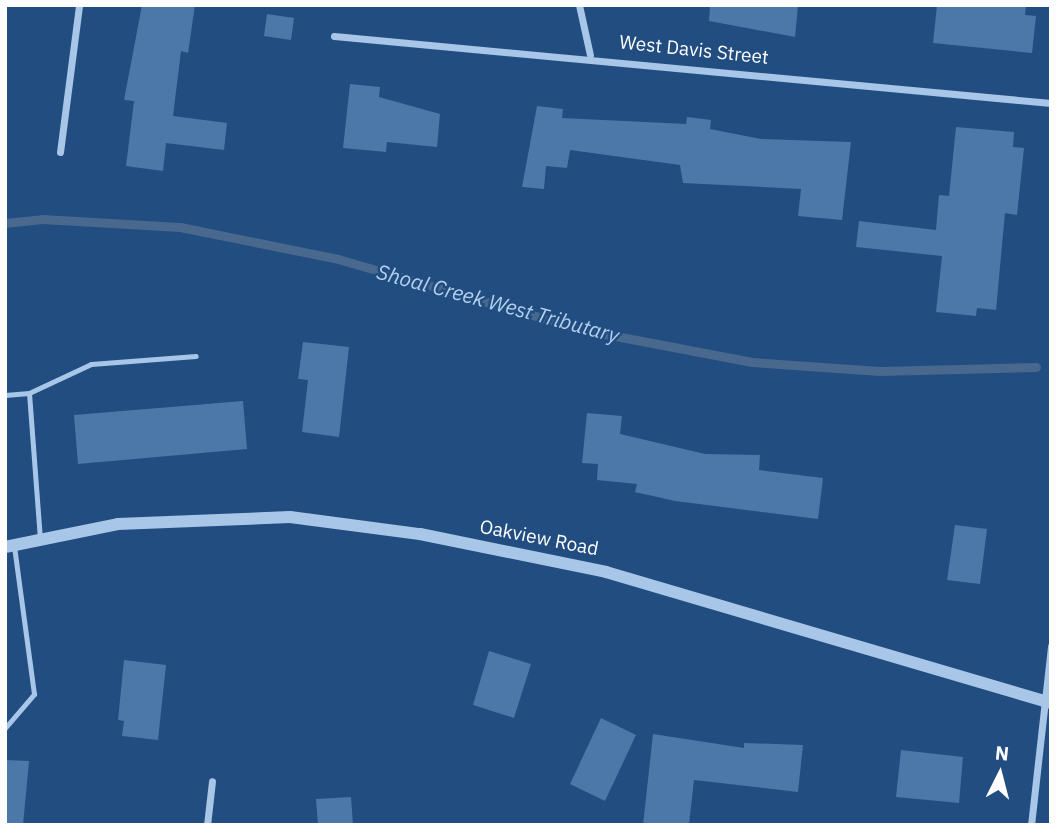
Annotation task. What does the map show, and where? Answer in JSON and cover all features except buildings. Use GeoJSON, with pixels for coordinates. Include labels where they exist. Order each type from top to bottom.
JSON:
{"type":"FeatureCollection","features":[{"type":"Feature","properties":{"kind":"street"},"geometry":{"type":"LineString","coordinates":[[60,152],[79,5]]}},
{"type":"Feature","properties":{"kind":"street"},"geometry":{"type":"LineString","coordinates":[[579,5],[590,55]]}},
{"type":"Feature","properties":{"kind":"street","name":"West Davis Street"},"geometry":{"type":"LineString","coordinates":[[334,36],[590,55],[1051,103]]}},
{"type":"Feature","properties":{"kind":"street","name":"Oakview Road"},"geometry":{"type":"LineString","coordinates":[[9,546],[118,524],[290,517],[420,534],[606,572],[1048,702]]}},
{"type":"Feature","properties":{"kind":"street"},"geometry":{"type":"LineString","coordinates":[[1031,825],[1048,702],[1051,646]]}},
{"type":"Feature","properties":{"kind":"street"},"geometry":{"type":"LineString","coordinates":[[208,825],[212,781]]}},
{"type":"Feature","properties":{"kind":"lane"},"geometry":{"type":"LineString","coordinates":[[5,395],[29,393],[91,364],[196,356]]}},
{"type":"Feature","properties":{"kind":"lane"},"geometry":{"type":"LineString","coordinates":[[29,393],[40,539]]}},
{"type":"Feature","properties":{"kind":"lane"},"geometry":{"type":"LineString","coordinates":[[5,728],[34,694],[9,546]]}},
{"type":"Feature","properties":{"kind":"waterway","name":"Shoal Creek West Tributary"},"geometry":{"type":"LineString","coordinates":[[5,223],[42,219],[180,227],[338,259],[584,330],[752,362],[880,371],[1036,367]]}}]}
